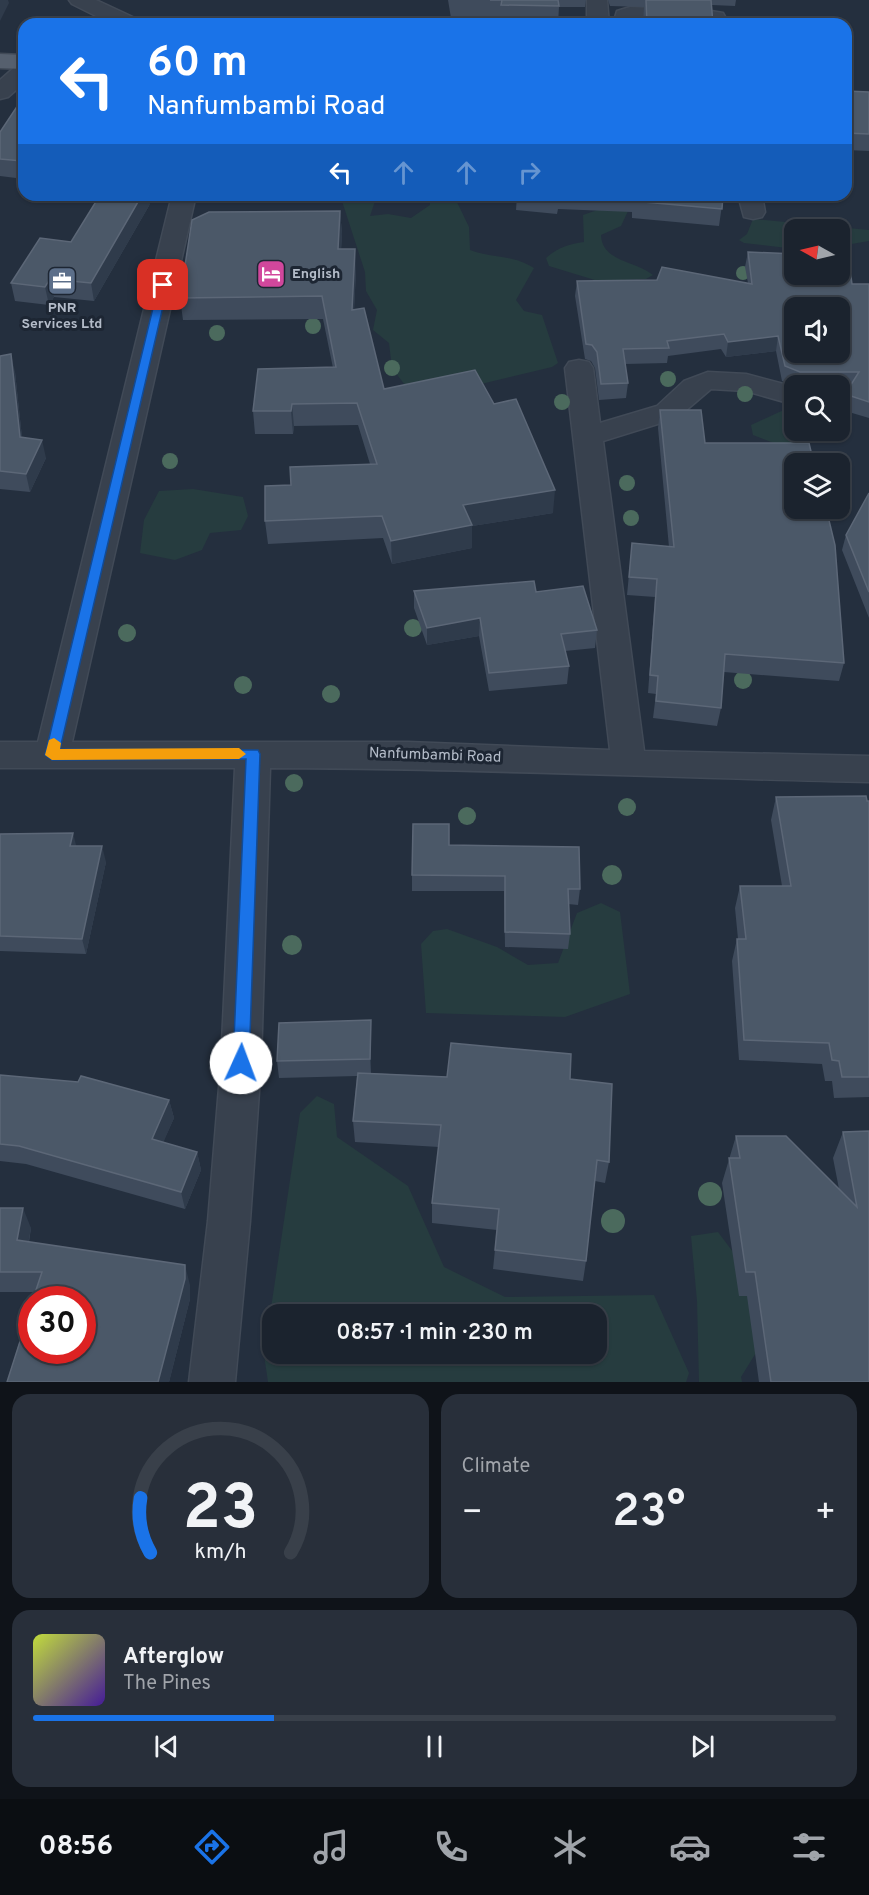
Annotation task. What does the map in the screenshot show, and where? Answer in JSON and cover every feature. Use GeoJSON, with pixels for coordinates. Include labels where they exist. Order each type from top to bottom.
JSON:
{"type":"FeatureCollection","features":[{"type":"Feature","properties":{"kind":"main road"},"geometry":{"type":"LineString","coordinates":[[0,61],[18,62]]}},
{"type":"Feature","properties":{"kind":"street"},"geometry":{"type":"LineString","coordinates":[[79,0],[116,18]]}},
{"type":"Feature","properties":{"kind":"street"},"geometry":{"type":"LineString","coordinates":[[597,0],[598,18]]}},
{"type":"Feature","properties":{"kind":"street"},"geometry":{"type":"LineString","coordinates":[[624,18],[624,15],[630,13],[715,18]]}},
{"type":"Feature","properties":{"kind":"street"},"geometry":{"type":"LineString","coordinates":[[0,92],[18,76]]}},
{"type":"Feature","properties":{"kind":"street"},"geometry":{"type":"LineString","coordinates":[[52,755],[183,201]]}},
{"type":"Feature","properties":{"kind":"street"},"geometry":{"type":"LineString","coordinates":[[579,368],[630,764]]}},
{"type":"Feature","properties":{"kind":"street"},"geometry":{"type":"LineString","coordinates":[[589,436],[667,412],[675,408],[694,386],[701,382],[741,382],[784,393]]}},
{"type":"Feature","properties":{"kind":"street"},"geometry":{"type":"LineString","coordinates":[[212,1382],[229,1221],[241,1063],[253,754]]}},
{"type":"Feature","properties":{"kind":"street","name":"Nanfumbambi Road"},"geometry":{"type":"LineString","coordinates":[[0,755],[408,755],[630,764],[869,769]]}},
{"type":"Feature","properties":{"kind":"green space"},"geometry":{"type":"Polygon","coordinates":[[[342,201],[375,201],[370,216],[388,214],[411,218],[430,205],[430,201],[456,201],[469,227],[470,250],[518,261],[534,268],[516,300],[524,311],[542,315],[558,363],[552,367],[444,393],[408,389],[392,368],[389,343],[373,330],[377,310],[366,291],[365,272],[342,201]]]}},
{"type":"Feature","properties":{"kind":"green space"},"geometry":{"type":"Polygon","coordinates":[[[612,205],[628,211],[621,226],[601,235],[607,251],[653,275],[646,279],[598,281],[549,266],[546,258],[554,252],[568,245],[584,242],[583,215],[612,205]]]}},
{"type":"Feature","properties":{"kind":"green space"},"geometry":{"type":"Polygon","coordinates":[[[753,219],[784,222],[784,248],[744,243],[739,240],[747,234],[753,219]]]}},
{"type":"Feature","properties":{"kind":"green space"},"geometry":{"type":"Polygon","coordinates":[[[850,228],[869,230],[869,241],[850,244],[850,228]]]}},
{"type":"Feature","properties":{"kind":"green space"},"geometry":{"type":"Polygon","coordinates":[[[784,410],[784,441],[810,441],[810,449],[795,451],[753,435],[751,425],[784,410]]]}},
{"type":"Feature","properties":{"kind":"green space"},"geometry":{"type":"Polygon","coordinates":[[[193,489],[243,497],[248,516],[241,530],[210,533],[202,550],[175,560],[140,553],[144,520],[159,491],[193,489]]]}},
{"type":"Feature","properties":{"kind":"green space"},"geometry":{"type":"Polygon","coordinates":[[[601,903],[620,912],[630,994],[565,1017],[426,1013],[421,944],[433,931],[447,929],[497,947],[528,965],[558,963],[577,913],[601,903]]]}},
{"type":"Feature","properties":{"kind":"green space"},"geometry":{"type":"Polygon","coordinates":[[[317,1096],[334,1104],[337,1137],[408,1186],[444,1267],[505,1297],[654,1295],[689,1373],[686,1382],[268,1382],[265,1364],[607,1364],[607,1304],[272,1304],[300,1113],[317,1096]]]}},
{"type":"Feature","properties":{"kind":"green space"},"geometry":{"type":"Polygon","coordinates":[[[718,1232],[766,1296],[765,1338],[741,1377],[742,1382],[699,1382],[697,1301],[691,1236],[718,1232]]]}},
{"type":"Feature","properties":{"kind":"building"},"geometry":{"type":"Polygon","coordinates":[[[502,0],[558,0],[559,6],[501,5],[502,0]]]}},
{"type":"Feature","properties":{"kind":"building"},"geometry":{"type":"Polygon","coordinates":[[[646,0],[711,0],[712,18],[647,18],[646,0]]]}},
{"type":"Feature","properties":{"kind":"building"},"geometry":{"type":"Polygon","coordinates":[[[852,91],[869,92],[869,134],[852,133],[852,91]]]}},
{"type":"Feature","properties":{"kind":"building"},"geometry":{"type":"Polygon","coordinates":[[[18,105],[18,161],[0,159],[0,132],[18,105]]]}},
{"type":"Feature","properties":{"kind":"building"},"geometry":{"type":"Polygon","coordinates":[[[96,201],[139,201],[91,283],[50,279],[45,287],[11,283],[40,238],[71,242],[96,201]]]}},
{"type":"Feature","properties":{"kind":"building"},"geometry":{"type":"Polygon","coordinates":[[[633,201],[723,201],[722,209],[633,201]]]}},
{"type":"Feature","properties":{"kind":"building"},"geometry":{"type":"Polygon","coordinates":[[[340,211],[338,249],[355,249],[352,310],[364,308],[384,389],[475,370],[494,404],[516,399],[555,490],[463,505],[472,525],[391,541],[382,516],[265,521],[265,486],[291,485],[290,467],[377,464],[357,403],[292,404],[291,411],[253,411],[258,369],[336,367],[322,296],[180,298],[192,220],[209,212],[340,211]]]}},
{"type":"Feature","properties":{"kind":"building"},"geometry":{"type":"Polygon","coordinates":[[[748,252],[784,254],[784,285],[850,285],[850,270],[852,284],[869,284],[869,402],[850,396],[850,386],[859,372],[800,372],[785,366],[784,363],[850,363],[850,297],[784,297],[784,362],[778,336],[728,342],[724,334],[667,341],[669,348],[623,349],[628,383],[601,384],[597,352],[592,345],[586,344],[577,281],[657,280],[662,267],[752,284],[748,252]]]}},
{"type":"Feature","properties":{"kind":"building"},"geometry":{"type":"Polygon","coordinates":[[[11,354],[20,437],[42,440],[26,474],[0,471],[0,356],[11,354]]]}},
{"type":"Feature","properties":{"kind":"building"},"geometry":{"type":"Polygon","coordinates":[[[660,410],[701,410],[705,443],[809,443],[811,453],[784,453],[784,519],[829,519],[835,545],[844,663],[725,654],[721,708],[656,701],[658,676],[650,675],[657,579],[629,577],[632,543],[674,547],[660,410]]]}},
{"type":"Feature","properties":{"kind":"building"},"geometry":{"type":"Polygon","coordinates":[[[869,493],[869,592],[846,535],[869,493]]]}},
{"type":"Feature","properties":{"kind":"building"},"geometry":{"type":"Polygon","coordinates":[[[534,581],[536,592],[583,586],[597,630],[561,634],[569,666],[489,673],[480,618],[427,628],[414,591],[534,581]]]}},
{"type":"Feature","properties":{"kind":"building"},"geometry":{"type":"Polygon","coordinates":[[[866,796],[869,801],[869,1077],[842,1077],[839,1061],[832,1060],[829,1043],[744,1040],[737,939],[746,939],[740,886],[791,886],[776,797],[866,796]]]}},
{"type":"Feature","properties":{"kind":"building"},"geometry":{"type":"Polygon","coordinates":[[[413,824],[449,824],[449,845],[579,847],[580,889],[568,889],[570,934],[505,932],[505,876],[412,875],[413,824]]]}},
{"type":"Feature","properties":{"kind":"building"},"geometry":{"type":"Polygon","coordinates":[[[73,833],[70,846],[102,846],[82,939],[0,936],[0,834],[73,833]]]}},
{"type":"Feature","properties":{"kind":"building"},"geometry":{"type":"Polygon","coordinates":[[[371,1020],[370,1059],[277,1061],[279,1023],[371,1020]]]}},
{"type":"Feature","properties":{"kind":"building"},"geometry":{"type":"Polygon","coordinates":[[[451,1043],[571,1054],[570,1079],[612,1084],[609,1162],[597,1160],[586,1261],[495,1250],[499,1209],[432,1203],[441,1125],[353,1121],[358,1073],[447,1077],[451,1043]]]}},
{"type":"Feature","properties":{"kind":"building"},"geometry":{"type":"Polygon","coordinates":[[[0,1075],[78,1082],[81,1076],[169,1100],[152,1139],[197,1152],[181,1192],[19,1146],[0,1144],[0,1075]]]}},
{"type":"Feature","properties":{"kind":"building"},"geometry":{"type":"Polygon","coordinates":[[[869,1131],[869,1382],[771,1382],[755,1272],[746,1272],[729,1158],[740,1158],[736,1136],[786,1136],[857,1207],[843,1132],[869,1131]]]}},
{"type":"Feature","properties":{"kind":"building"},"geometry":{"type":"Polygon","coordinates":[[[0,1208],[23,1208],[17,1240],[185,1265],[185,1279],[158,1382],[7,1382],[18,1348],[18,1364],[96,1364],[96,1286],[37,1286],[42,1272],[0,1272],[0,1208]]]}},
{"type":"Feature","properties":{"kind":"slow traffic"},"geometry":{"type":"LineString","coordinates":[[54,743],[52,755],[239,754]]}},
{"type":"Feature","properties":{"kind":"place","name":"English"},"geometry":{"type":"Point","coordinates":[271,274]}},
{"type":"Feature","properties":{"kind":"place","name":"PNR Services Ltd"},"geometry":{"type":"Point","coordinates":[62,281]}},
{"type":"Feature","properties":{"kind":"route"},"geometry":{"type":"LineString","coordinates":[[163,285],[52,755],[253,754],[241,1063]]}}]}
